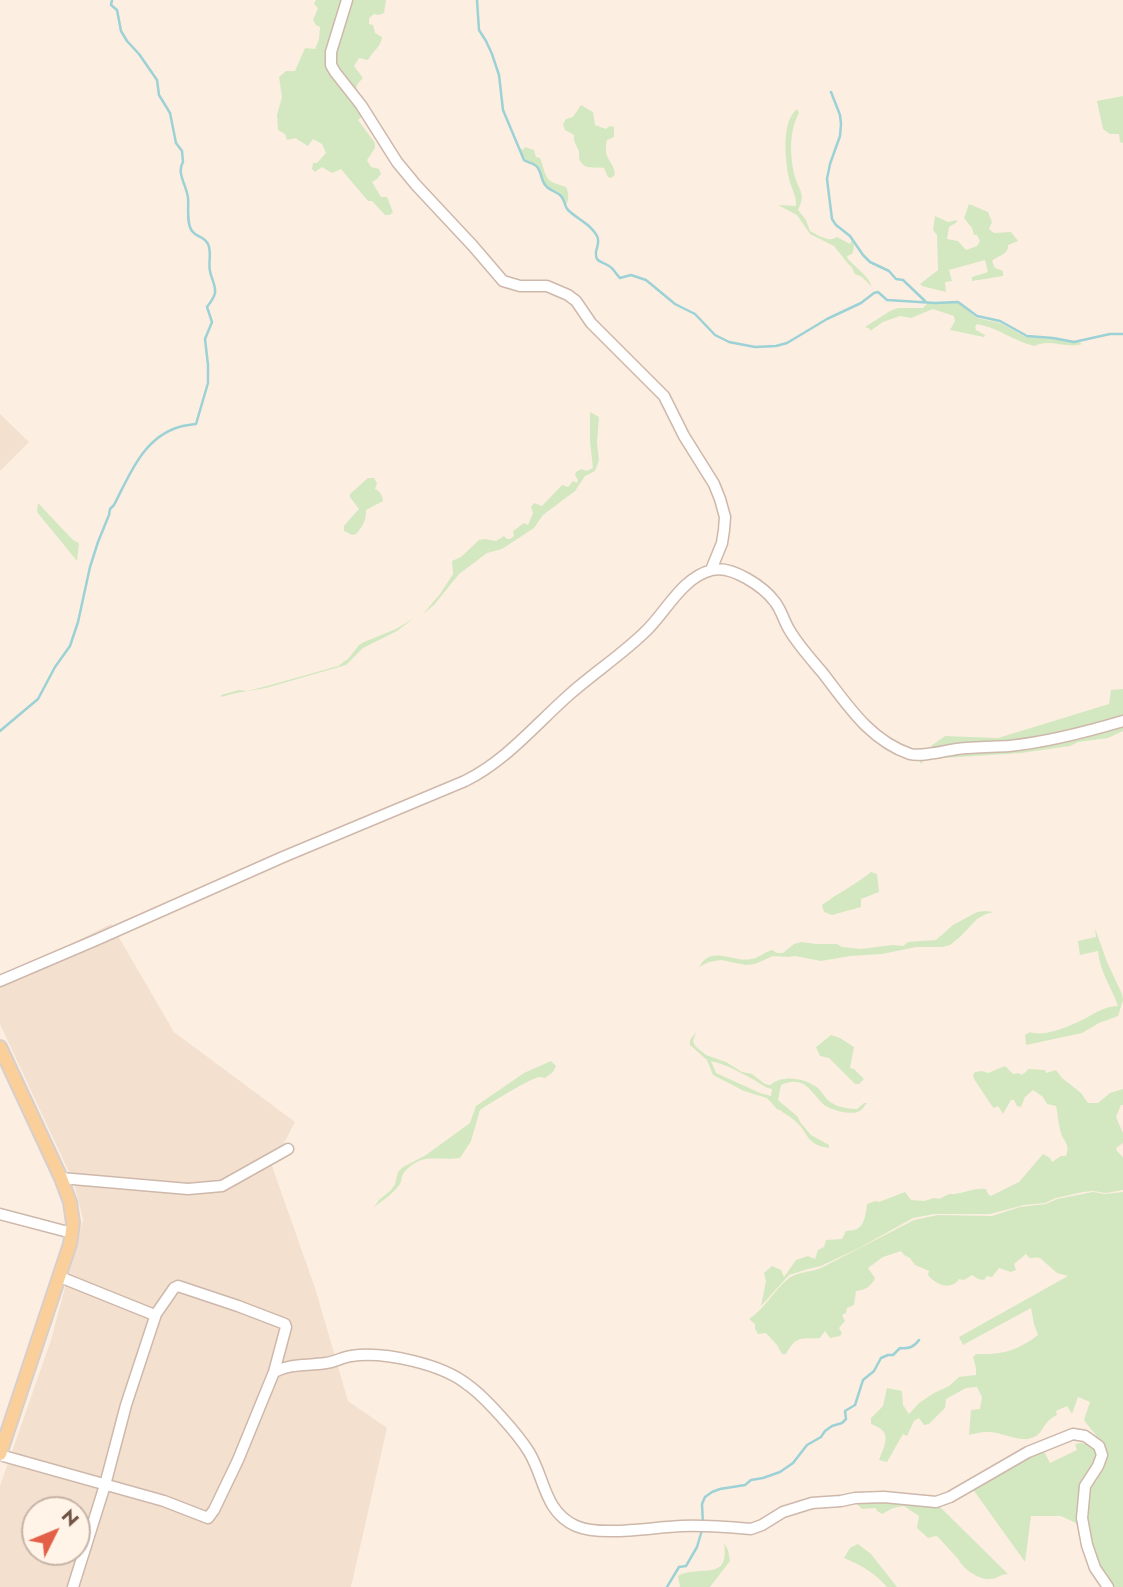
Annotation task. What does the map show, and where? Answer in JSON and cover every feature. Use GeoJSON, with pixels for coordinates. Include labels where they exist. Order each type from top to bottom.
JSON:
{"type":"FeatureCollection","features":[{"type":"Feature","properties":{"kind":"main road"},"geometry":{"type":"LineString","coordinates":[[0,1047],[61,1178],[70,1202],[73,1223],[71,1244],[0,1454]]}},
{"type":"Feature","properties":{"kind":"street"},"geometry":{"type":"LineString","coordinates":[[347,0],[331,52],[331,65],[416,186],[503,281],[520,286],[547,286],[576,300],[591,323],[664,396],[684,436],[714,484],[725,517],[722,543],[711,570]]}},
{"type":"Feature","properties":{"kind":"street"},"geometry":{"type":"LineString","coordinates":[[0,981],[482,772],[648,629],[688,584],[711,570],[730,570],[770,596],[800,646],[852,713],[882,739],[913,755],[1023,744],[1123,721]]}},
{"type":"Feature","properties":{"kind":"street"},"geometry":{"type":"LineString","coordinates":[[61,1178],[188,1189],[222,1186],[288,1149]]}},
{"type":"Feature","properties":{"kind":"street"},"geometry":{"type":"LineString","coordinates":[[0,1214],[72,1233]]}},
{"type":"Feature","properties":{"kind":"street"},"geometry":{"type":"LineString","coordinates":[[60,1277],[156,1314]]}},
{"type":"Feature","properties":{"kind":"street"},"geometry":{"type":"LineString","coordinates":[[0,1454],[105,1485],[164,1501],[208,1518],[237,1460],[274,1372],[285,1324],[178,1286],[174,1288],[156,1314],[126,1405],[105,1485],[73,1587]]}},
{"type":"Feature","properties":{"kind":"street"},"geometry":{"type":"LineString","coordinates":[[274,1372],[285,1366],[328,1363],[350,1356],[371,1355],[413,1361],[448,1374],[467,1384],[484,1399],[515,1434],[537,1467],[546,1496],[562,1518],[577,1527],[603,1531],[681,1526],[751,1529],[801,1506],[855,1498],[899,1497],[936,1502],[950,1497],[1037,1448],[1073,1434],[1085,1436],[1099,1446],[1101,1455],[1098,1466],[1085,1486],[1082,1518],[1095,1568],[1108,1587]]}},
{"type":"Feature","properties":{"kind":"shaded area"},"geometry":{"type":"Polygon","coordinates":[[[0,414],[29,442],[0,471],[0,414]]]}},
{"type":"Feature","properties":{"kind":"shaded area"},"geometry":{"type":"Polygon","coordinates":[[[111,924],[174,1032],[295,1122],[272,1166],[316,1291],[348,1401],[387,1428],[351,1587],[0,1587],[0,1486],[51,1340],[83,1220],[74,1183],[0,1024],[0,979],[111,924]]]}},
{"type":"Feature","properties":{"kind":"green space"},"geometry":{"type":"Polygon","coordinates":[[[316,0],[344,0],[329,53],[364,115],[358,120],[375,143],[375,148],[367,160],[371,167],[379,169],[381,174],[372,182],[381,197],[387,197],[393,212],[390,215],[385,215],[372,201],[368,201],[341,169],[332,173],[322,167],[315,172],[312,169],[313,163],[317,163],[326,153],[322,144],[313,139],[308,146],[295,138],[287,140],[285,134],[278,130],[277,115],[282,97],[279,77],[286,71],[295,71],[305,48],[315,49],[320,27],[313,20],[318,8],[314,4],[316,0]]]}},
{"type":"Feature","properties":{"kind":"green space"},"geometry":{"type":"Polygon","coordinates":[[[349,0],[386,0],[384,13],[374,14],[369,18],[369,24],[373,25],[375,33],[382,37],[380,44],[368,60],[359,58],[354,66],[363,78],[357,86],[358,96],[336,69],[334,55],[349,0]]]}},
{"type":"Feature","properties":{"kind":"green space"},"geometry":{"type":"Polygon","coordinates":[[[1123,96],[1123,143],[1120,142],[1119,134],[1110,134],[1103,129],[1097,101],[1123,96]]]}},
{"type":"Feature","properties":{"kind":"green space"},"geometry":{"type":"Polygon","coordinates":[[[581,105],[593,112],[595,125],[606,129],[614,127],[614,137],[607,140],[606,147],[615,175],[611,178],[604,168],[589,167],[581,162],[574,135],[565,130],[563,124],[566,119],[573,117],[581,105]]]}},
{"type":"Feature","properties":{"kind":"green space"},"geometry":{"type":"Polygon","coordinates":[[[797,109],[799,113],[793,127],[791,150],[794,173],[802,195],[798,210],[810,231],[827,239],[837,237],[850,244],[852,240],[854,249],[852,254],[847,256],[848,259],[865,275],[872,287],[855,274],[834,246],[810,234],[797,215],[778,205],[796,206],[788,171],[786,132],[797,109]]]}},
{"type":"Feature","properties":{"kind":"green space"},"geometry":{"type":"Polygon","coordinates":[[[525,147],[534,150],[536,157],[540,158],[549,180],[566,187],[566,206],[562,197],[544,183],[538,167],[524,159],[520,148],[523,150],[525,147]]]}},
{"type":"Feature","properties":{"kind":"green space"},"geometry":{"type":"Polygon","coordinates":[[[969,204],[988,212],[992,222],[989,229],[994,233],[1011,232],[1018,241],[1008,245],[1005,253],[992,261],[995,268],[1003,271],[1003,276],[972,281],[972,277],[988,272],[985,260],[949,270],[952,281],[945,282],[946,292],[922,286],[920,284],[938,270],[937,235],[933,230],[935,216],[948,222],[957,220],[949,227],[947,239],[958,241],[966,250],[977,246],[980,241],[964,218],[969,204]]]}},
{"type":"Feature","properties":{"kind":"green space"},"geometry":{"type":"Polygon","coordinates":[[[958,303],[977,318],[1000,323],[1026,337],[1082,344],[1046,343],[1035,346],[977,324],[976,330],[985,335],[984,337],[950,330],[955,321],[954,316],[933,309],[911,318],[894,318],[870,331],[865,327],[898,308],[958,303]]]}},
{"type":"Feature","properties":{"kind":"green space"},"geometry":{"type":"Polygon","coordinates":[[[590,412],[599,417],[599,460],[595,471],[585,476],[575,491],[543,515],[534,528],[502,549],[487,553],[459,574],[434,605],[423,614],[453,574],[452,561],[461,557],[479,540],[496,541],[504,536],[510,539],[514,536],[513,531],[524,523],[528,525],[534,503],[542,506],[562,485],[568,487],[573,481],[577,483],[576,472],[593,468],[590,412]]]}},
{"type":"Feature","properties":{"kind":"green space"},"geometry":{"type":"Polygon","coordinates":[[[368,478],[374,478],[377,483],[375,489],[381,494],[383,501],[366,510],[362,526],[352,535],[344,531],[344,526],[359,509],[350,494],[368,478]]]}},
{"type":"Feature","properties":{"kind":"green space"},"geometry":{"type":"Polygon","coordinates":[[[38,503],[79,543],[77,561],[37,512],[38,503]]]}},
{"type":"Feature","properties":{"kind":"green space"},"geometry":{"type":"Polygon","coordinates":[[[414,618],[397,631],[363,648],[346,665],[266,688],[221,697],[239,690],[247,691],[338,666],[348,659],[359,645],[414,618]]]}},
{"type":"Feature","properties":{"kind":"green space"},"geometry":{"type":"Polygon","coordinates":[[[1123,689],[1123,718],[1072,732],[1010,743],[929,749],[945,736],[998,738],[1109,704],[1111,690],[1123,689]]]}},
{"type":"Feature","properties":{"kind":"green space"},"geometry":{"type":"Polygon","coordinates":[[[1123,726],[1123,731],[1108,738],[1078,742],[1070,746],[1021,753],[928,759],[921,764],[919,760],[920,757],[1123,726]]]}},
{"type":"Feature","properties":{"kind":"green space"},"geometry":{"type":"Polygon","coordinates":[[[871,872],[877,874],[879,892],[861,899],[861,907],[832,915],[824,912],[822,905],[871,872]]]}},
{"type":"Feature","properties":{"kind":"green space"},"geometry":{"type":"Polygon","coordinates":[[[977,912],[994,912],[977,919],[950,945],[942,947],[916,947],[821,961],[795,956],[773,956],[746,965],[721,960],[699,967],[704,960],[716,955],[751,959],[772,950],[783,953],[801,942],[837,944],[861,949],[936,940],[953,925],[977,912]]]}},
{"type":"Feature","properties":{"kind":"green space"},"geometry":{"type":"Polygon","coordinates":[[[1095,928],[1122,994],[1118,1016],[1082,1033],[1026,1045],[1025,1035],[1030,1032],[1054,1031],[1102,1009],[1118,1006],[1103,973],[1098,951],[1080,955],[1078,941],[1096,937],[1095,928]]]}},
{"type":"Feature","properties":{"kind":"green space"},"geometry":{"type":"Polygon","coordinates":[[[696,1032],[693,1041],[695,1046],[706,1055],[752,1074],[765,1084],[770,1085],[787,1078],[801,1080],[818,1088],[828,1100],[839,1106],[857,1109],[867,1103],[856,1112],[841,1112],[823,1104],[801,1083],[789,1082],[781,1085],[778,1100],[798,1117],[811,1135],[829,1145],[829,1148],[821,1146],[811,1141],[799,1125],[767,1098],[744,1091],[713,1075],[707,1060],[690,1045],[696,1032]],[[711,1061],[716,1073],[771,1096],[772,1089],[734,1069],[711,1061]]]}},
{"type":"Feature","properties":{"kind":"green space"},"geometry":{"type":"Polygon","coordinates":[[[831,1035],[854,1047],[850,1068],[864,1079],[859,1084],[855,1084],[829,1058],[820,1056],[816,1047],[831,1035]]]}},
{"type":"Feature","properties":{"kind":"green space"},"geometry":{"type":"Polygon","coordinates":[[[551,1061],[556,1066],[545,1078],[529,1081],[480,1110],[471,1141],[460,1158],[425,1159],[416,1162],[402,1176],[395,1191],[374,1207],[391,1190],[398,1172],[403,1167],[426,1155],[470,1123],[476,1106],[524,1073],[551,1061]]]}},
{"type":"Feature","properties":{"kind":"green space"},"geometry":{"type":"Polygon","coordinates":[[[1005,1066],[1013,1074],[1021,1075],[1028,1069],[1045,1070],[1046,1073],[1056,1070],[1088,1103],[1098,1103],[1110,1093],[1123,1089],[1123,1105],[1116,1117],[1123,1133],[1123,1143],[1116,1148],[1123,1157],[1123,1190],[1106,1193],[1083,1192],[990,1214],[934,1214],[913,1218],[821,1266],[789,1275],[761,1306],[766,1281],[764,1273],[772,1266],[781,1270],[784,1277],[796,1260],[808,1256],[815,1259],[826,1240],[842,1239],[846,1231],[856,1230],[862,1225],[867,1204],[905,1192],[911,1200],[924,1201],[981,1189],[986,1189],[991,1196],[1019,1182],[1043,1154],[1052,1162],[1066,1156],[1067,1145],[1061,1133],[1056,1106],[1047,1104],[1043,1097],[1033,1090],[1025,1097],[1021,1107],[1011,1100],[1003,1114],[998,1106],[992,1106],[974,1079],[975,1072],[988,1073],[1005,1066]]]}},
{"type":"Feature","properties":{"kind":"green space"},"geometry":{"type":"Polygon","coordinates":[[[1093,1192],[1123,1192],[1123,1587],[1114,1587],[1101,1569],[1092,1547],[1086,1517],[1091,1487],[1107,1458],[1101,1443],[1084,1420],[1090,1402],[1078,1397],[1072,1414],[1067,1406],[1056,1411],[1057,1415],[1049,1420],[1040,1433],[1029,1439],[992,1432],[969,1435],[971,1410],[980,1409],[982,1397],[977,1387],[966,1388],[946,1399],[945,1408],[929,1424],[924,1425],[919,1418],[914,1421],[907,1436],[903,1434],[887,1462],[879,1460],[885,1445],[884,1433],[871,1424],[871,1418],[883,1406],[887,1388],[902,1391],[903,1405],[909,1414],[919,1403],[959,1377],[976,1375],[973,1357],[976,1354],[1009,1351],[1038,1335],[1031,1308],[963,1345],[959,1337],[1068,1276],[1057,1273],[1040,1258],[1031,1258],[1026,1254],[1014,1264],[1016,1270],[1011,1272],[999,1268],[992,1277],[987,1276],[984,1280],[972,1275],[948,1286],[931,1279],[929,1271],[915,1265],[901,1251],[883,1257],[868,1268],[875,1278],[867,1288],[856,1291],[854,1305],[847,1308],[842,1315],[845,1321],[839,1328],[842,1333],[840,1336],[830,1338],[825,1331],[820,1338],[796,1341],[786,1354],[782,1354],[766,1333],[758,1334],[755,1324],[749,1319],[789,1278],[821,1268],[914,1220],[938,1215],[992,1216],[1020,1207],[1046,1204],[1057,1199],[1093,1192]]]}},
{"type":"Feature","properties":{"kind":"green space"},"geometry":{"type":"Polygon","coordinates":[[[1075,1444],[1093,1445],[1099,1455],[1087,1478],[1080,1525],[1061,1516],[1031,1516],[1025,1562],[972,1488],[1042,1448],[1050,1463],[1077,1450],[1075,1444]]]}},
{"type":"Feature","properties":{"kind":"green space"},"geometry":{"type":"Polygon","coordinates":[[[854,1501],[936,1503],[1008,1574],[990,1579],[972,1573],[938,1537],[928,1538],[917,1528],[919,1516],[904,1506],[882,1514],[876,1508],[862,1509],[854,1501]]]}},
{"type":"Feature","properties":{"kind":"green space"},"geometry":{"type":"Polygon","coordinates":[[[724,1543],[730,1561],[710,1587],[680,1587],[678,1576],[718,1568],[725,1555],[724,1543]]]}},
{"type":"Feature","properties":{"kind":"green space"},"geometry":{"type":"Polygon","coordinates":[[[858,1544],[871,1554],[897,1587],[887,1587],[867,1570],[844,1558],[850,1548],[858,1544]]]}},
{"type":"Feature","properties":{"kind":"waterway"},"geometry":{"type":"LineString","coordinates":[[0,731],[38,699],[70,646],[90,567],[110,509],[139,458],[156,439],[167,432],[196,424],[208,383],[205,339],[212,322],[207,307],[215,290],[209,247],[204,239],[190,228],[188,198],[181,175],[182,151],[176,143],[170,113],[159,95],[157,80],[121,31],[117,10],[111,5],[112,0]]}},
{"type":"Feature","properties":{"kind":"waterway"},"geometry":{"type":"LineString","coordinates":[[477,0],[479,30],[492,54],[499,75],[503,110],[524,160],[537,166],[545,185],[561,196],[568,210],[588,225],[597,236],[598,260],[611,267],[620,278],[631,275],[646,280],[675,304],[695,314],[715,335],[729,342],[755,347],[776,346],[787,343],[878,292],[887,300],[958,302],[977,316],[1000,321],[1027,336],[1074,342],[1123,334]]}},
{"type":"Feature","properties":{"kind":"waterway"},"geometry":{"type":"LineString","coordinates":[[831,92],[841,124],[827,179],[832,219],[850,236],[870,262],[889,271],[896,279],[903,280],[925,301]]}},
{"type":"Feature","properties":{"kind":"waterway"},"geometry":{"type":"LineString","coordinates":[[703,1524],[702,1504],[705,1497],[720,1489],[745,1485],[751,1480],[780,1472],[793,1463],[807,1445],[846,1419],[845,1411],[855,1405],[863,1380],[874,1371],[881,1358],[893,1355],[900,1348],[911,1347],[919,1340]]}},
{"type":"Feature","properties":{"kind":"waterway"},"geometry":{"type":"LineString","coordinates":[[667,1587],[679,1567],[686,1566],[697,1547],[702,1530]]}}]}
